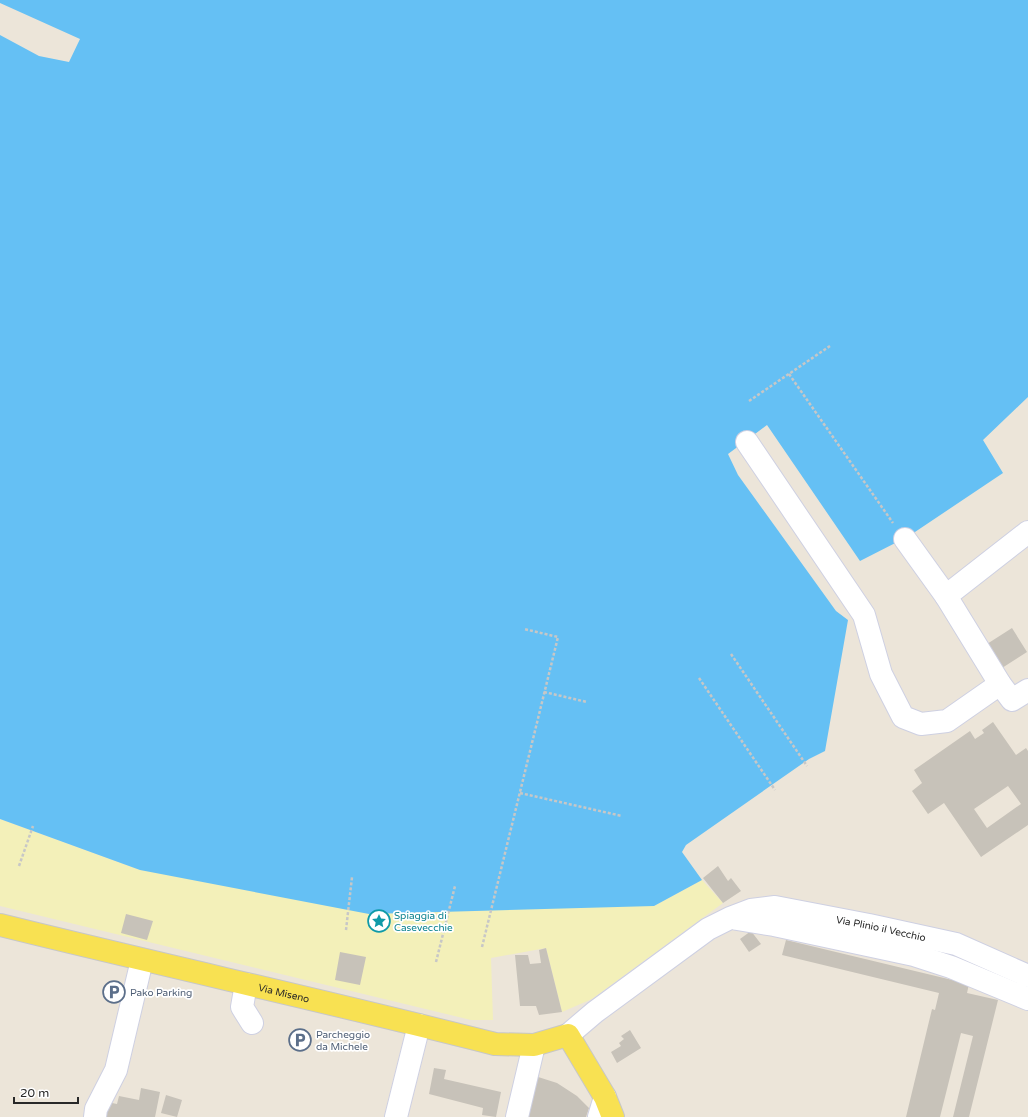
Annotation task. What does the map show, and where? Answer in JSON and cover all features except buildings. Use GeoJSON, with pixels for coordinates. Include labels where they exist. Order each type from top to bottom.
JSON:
{"type":"FeatureCollection","features":[{"type":"Feature","properties":{"kind":"main road","name":"Via Miseno"},"geometry":{"type":"LineString","coordinates":[[0,925],[495,1044],[534,1045],[568,1035]]}},
{"type":"Feature","properties":{"kind":"main road"},"geometry":{"type":"LineString","coordinates":[[568,1035],[602,1107],[613,1117]]}},
{"type":"Feature","properties":{"kind":"street"},"geometry":{"type":"LineString","coordinates":[[747,442],[864,615],[880,674],[903,717],[921,724],[947,721],[1000,684]]}},
{"type":"Feature","properties":{"kind":"street"},"geometry":{"type":"LineString","coordinates":[[946,596],[1028,532]]}},
{"type":"Feature","properties":{"kind":"street"},"geometry":{"type":"LineString","coordinates":[[905,539],[946,596],[1000,684],[1012,700],[1028,690]]}},
{"type":"Feature","properties":{"kind":"street","name":"Via Plinio il Vecchio"},"geometry":{"type":"LineString","coordinates":[[568,1035],[595,1012],[708,929],[751,910],[775,907],[956,944],[1028,976]]}},
{"type":"Feature","properties":{"kind":"street","name":"Via Plinio il Vecchio"},"geometry":{"type":"LineString","coordinates":[[730,918],[774,925],[914,955],[951,967],[1028,999]]}},
{"type":"Feature","properties":{"kind":"street"},"geometry":{"type":"LineString","coordinates":[[95,1117],[96,1109],[116,1070],[142,960]]}},
{"type":"Feature","properties":{"kind":"street"},"geometry":{"type":"LineString","coordinates":[[246,984],[242,1007],[252,1023]]}},
{"type":"Feature","properties":{"kind":"street"},"geometry":{"type":"LineString","coordinates":[[396,1117],[419,1025]]}},
{"type":"Feature","properties":{"kind":"street"},"geometry":{"type":"LineString","coordinates":[[517,1117],[534,1045]]}},
{"type":"Feature","properties":{"kind":"path"},"geometry":{"type":"LineString","coordinates":[[749,401],[830,346]]}},
{"type":"Feature","properties":{"kind":"path"},"geometry":{"type":"LineString","coordinates":[[789,374],[905,539]]}},
{"type":"Feature","properties":{"kind":"path"},"geometry":{"type":"LineString","coordinates":[[482,947],[558,637],[524,629]]}},
{"type":"Feature","properties":{"kind":"path"},"geometry":{"type":"LineString","coordinates":[[731,654],[807,766]]}},
{"type":"Feature","properties":{"kind":"path"},"geometry":{"type":"LineString","coordinates":[[699,678],[775,790]]}},
{"type":"Feature","properties":{"kind":"path"},"geometry":{"type":"LineString","coordinates":[[544,692],[587,702]]}},
{"type":"Feature","properties":{"kind":"path"},"geometry":{"type":"LineString","coordinates":[[520,793],[622,816]]}},
{"type":"Feature","properties":{"kind":"path"},"geometry":{"type":"LineString","coordinates":[[19,866],[32,826]]}},
{"type":"Feature","properties":{"kind":"path"},"geometry":{"type":"LineString","coordinates":[[346,930],[352,877]]}},
{"type":"Feature","properties":{"kind":"path"},"geometry":{"type":"LineString","coordinates":[[436,962],[454,886]]}},
{"type":"Feature","properties":{"kind":"sand","name":"Spiaggia di Casevecchie"},"geometry":{"type":"Polygon","coordinates":[[[0,819],[140,870],[654,906],[702,880],[723,903],[592,999],[562,1012],[546,948],[491,958],[493,1020],[471,1020],[0,906],[0,819]]]}},
{"type":"Feature","properties":{"kind":"water"},"geometry":{"type":"Polygon","coordinates":[[[0,0],[1028,0],[1028,397],[983,440],[1003,473],[909,536],[860,561],[767,425],[728,454],[738,475],[836,611],[848,620],[825,751],[809,759],[686,845],[682,852],[702,880],[654,906],[369,914],[140,870],[0,819],[0,35],[39,56],[69,62],[80,39],[0,3],[0,0]]]}},
{"type":"Feature","properties":{"kind":"place","name":"Spiaggia di Casevecchie"},"geometry":{"type":"Point","coordinates":[379,921]}},
{"type":"Feature","properties":{"kind":"place","name":"Pako Parking"},"geometry":{"type":"Point","coordinates":[114,992]}},
{"type":"Feature","properties":{"kind":"place","name":"Parcheggio da Michele"},"geometry":{"type":"Point","coordinates":[300,1040]}}]}
